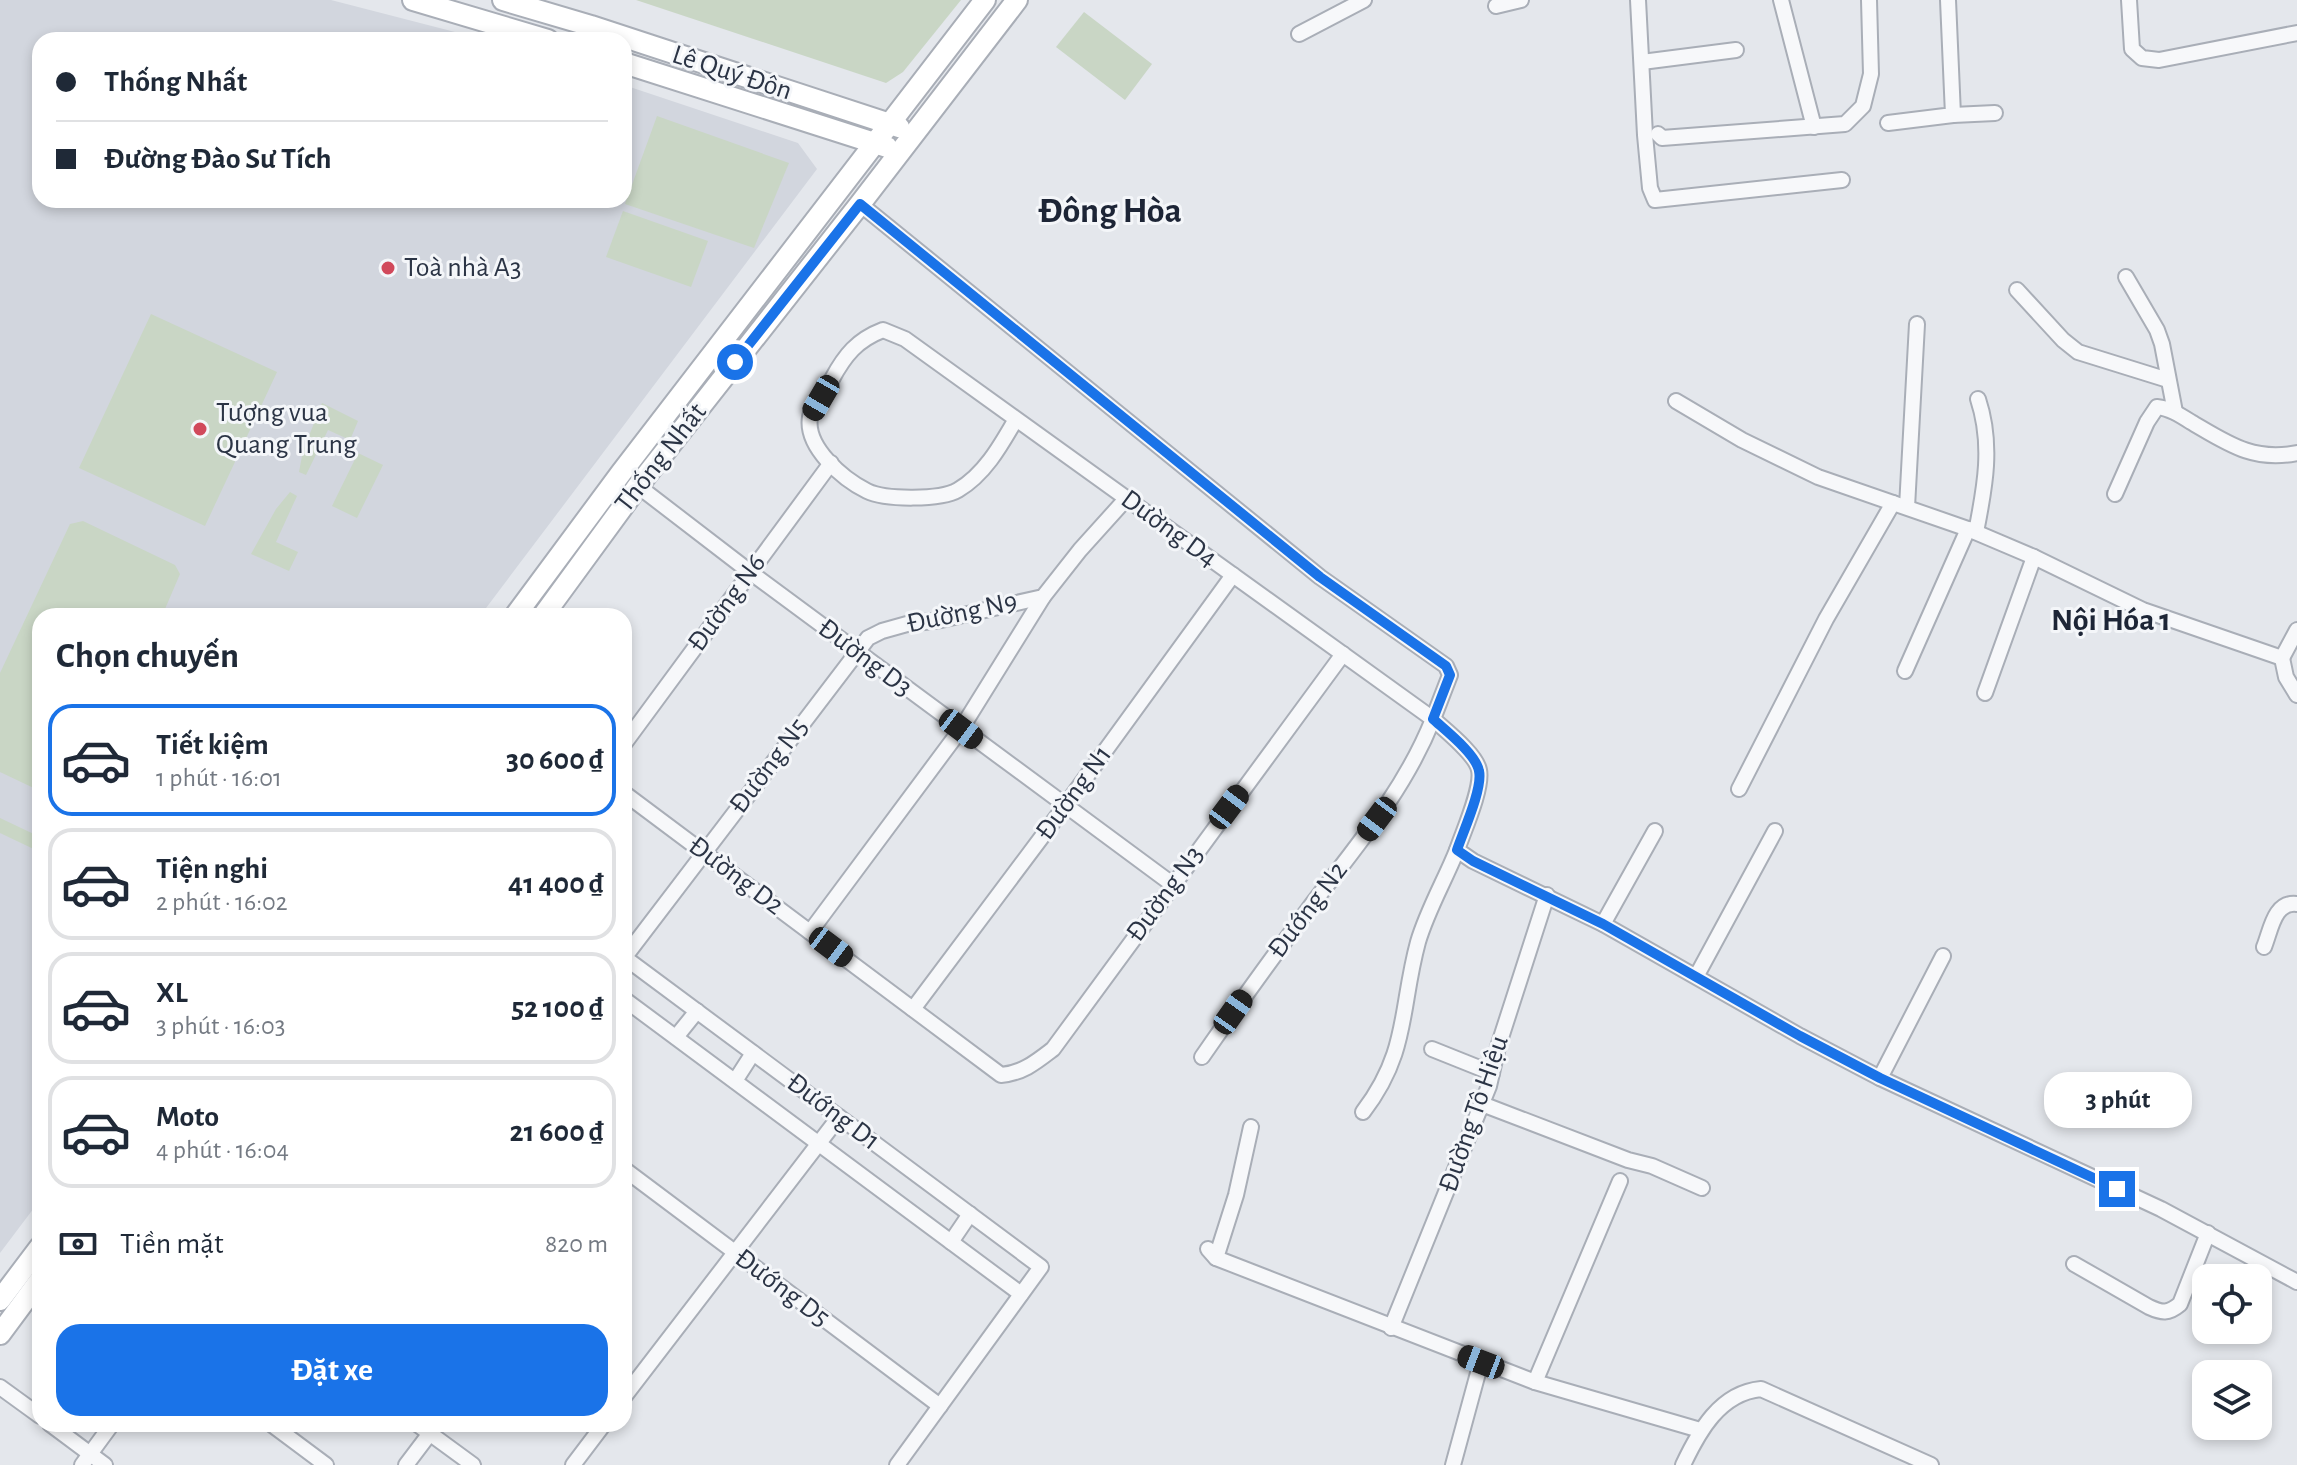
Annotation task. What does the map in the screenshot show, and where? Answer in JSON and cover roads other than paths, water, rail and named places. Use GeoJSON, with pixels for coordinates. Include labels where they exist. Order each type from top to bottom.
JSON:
{"type":"FeatureCollection","features":[{"type":"Feature","properties":{"kind":"main road"},"geometry":{"type":"LineString","coordinates":[[413,0],[521,32]]}},
{"type":"Feature","properties":{"kind":"main road","name":"Lê Quý Đôn"},"geometry":{"type":"LineString","coordinates":[[503,0],[587,32]]}},
{"type":"Feature","properties":{"kind":"main road","name":"Thống Nhất"},"geometry":{"type":"LineString","coordinates":[[521,608],[985,0]]}},
{"type":"Feature","properties":{"kind":"main road","name":"Thống Nhất"},"geometry":{"type":"LineString","coordinates":[[549,608],[638,486],[1017,0]]}},
{"type":"Feature","properties":{"kind":"main road","name":"Lê Quý Đôn"},"geometry":{"type":"LineString","coordinates":[[632,46],[915,132]]}},
{"type":"Feature","properties":{"kind":"main road","name":"Lê Quý Đôn"},"geometry":{"type":"LineString","coordinates":[[632,66],[901,150]]}},
{"type":"Feature","properties":{"kind":"main road"},"geometry":{"type":"LineString","coordinates":[[621,473],[638,486]]}},
{"type":"Feature","properties":{"kind":"main road"},"geometry":{"type":"LineString","coordinates":[[0,1300],[32,1258]]}},
{"type":"Feature","properties":{"kind":"main road"},"geometry":{"type":"LineString","coordinates":[[0,1334],[32,1291]]}},
{"type":"Feature","properties":{"kind":"street"},"geometry":{"type":"LineString","coordinates":[[1299,34],[1364,0]]}},
{"type":"Feature","properties":{"kind":"street"},"geometry":{"type":"LineString","coordinates":[[1496,6],[1521,0]]}},
{"type":"Feature","properties":{"kind":"street"},"geometry":{"type":"LineString","coordinates":[[1638,0],[1646,148],[1650,188],[1655,200],[1842,180]]}},
{"type":"Feature","properties":{"kind":"street"},"geometry":{"type":"LineString","coordinates":[[1781,0],[1814,127]]}},
{"type":"Feature","properties":{"kind":"street"},"geometry":{"type":"LineString","coordinates":[[1658,134],[1662,138],[1845,124],[1863,106],[1871,74],[1869,0]]}},
{"type":"Feature","properties":{"kind":"street"},"geometry":{"type":"LineString","coordinates":[[1948,0],[1953,115]]}},
{"type":"Feature","properties":{"kind":"street"},"geometry":{"type":"LineString","coordinates":[[2129,0],[2132,49],[2142,58],[2159,60],[2297,33]]}},
{"type":"Feature","properties":{"kind":"street"},"geometry":{"type":"LineString","coordinates":[[1642,62],[1736,50]]}},
{"type":"Feature","properties":{"kind":"street"},"geometry":{"type":"LineString","coordinates":[[1888,123],[1995,113]]}},
{"type":"Feature","properties":{"kind":"street","name":"Đướng N2"},"geometry":{"type":"LineString","coordinates":[[860,204],[1320,577],[1440,661],[1450,675],[1422,745],[1396,795],[1265,967],[1202,1057]]}},
{"type":"Feature","properties":{"kind":"street"},"geometry":{"type":"LineString","coordinates":[[2126,277],[2157,330],[2175,412]]}},
{"type":"Feature","properties":{"kind":"street"},"geometry":{"type":"LineString","coordinates":[[2017,290],[2078,352],[2168,380]]}},
{"type":"Feature","properties":{"kind":"street"},"geometry":{"type":"LineString","coordinates":[[1739,789],[1826,619],[1900,505],[1917,324]]}},
{"type":"Feature","properties":{"kind":"street","name":"Dường D4"},"geometry":{"type":"LineString","coordinates":[[831,463],[813,442],[810,417],[842,360],[865,337],[883,330],[905,339],[1433,719],[1471,756],[1479,769],[1479,783],[1457,850]]}},
{"type":"Feature","properties":{"kind":"street"},"geometry":{"type":"LineString","coordinates":[[1905,671],[1972,530],[1988,471],[1985,418],[1978,399]]}},
{"type":"Feature","properties":{"kind":"street"},"geometry":{"type":"LineString","coordinates":[[1676,401],[1742,440],[1818,477],[1972,530],[2143,610],[2282,658]]}},
{"type":"Feature","properties":{"kind":"street"},"geometry":{"type":"LineString","coordinates":[[2115,494],[2154,410],[2159,406],[2247,452],[2258,455],[2297,453]]}},
{"type":"Feature","properties":{"kind":"street"},"geometry":{"type":"LineString","coordinates":[[831,463],[869,492],[928,497],[956,491],[979,473],[999,449],[1016,419]]}},
{"type":"Feature","properties":{"kind":"street","name":"Đường N6"},"geometry":{"type":"LineString","coordinates":[[632,733],[831,463]]}},
{"type":"Feature","properties":{"kind":"street","name":"Đường D3"},"geometry":{"type":"LineString","coordinates":[[638,486],[1172,884]]}},
{"type":"Feature","properties":{"kind":"street","name":"Đường N9"},"geometry":{"type":"LineString","coordinates":[[857,651],[868,638],[882,631],[1043,597],[1126,499]]}},
{"type":"Feature","properties":{"kind":"street"},"geometry":{"type":"LineString","coordinates":[[1985,693],[2034,557]]}},
{"type":"Feature","properties":{"kind":"street","name":"Đường N1"},"geometry":{"type":"LineString","coordinates":[[913,1009],[1233,575]]}},
{"type":"Feature","properties":{"kind":"street"},"geometry":{"type":"LineString","coordinates":[[810,932],[961,729],[1043,597]]}},
{"type":"Feature","properties":{"kind":"street"},"geometry":{"type":"LineString","coordinates":[[2297,630],[2282,658],[2286,677],[2297,695]]}},
{"type":"Feature","properties":{"kind":"street","name":"Đường N5"},"geometry":{"type":"LineString","coordinates":[[632,947],[857,651]]}},
{"type":"Feature","properties":{"kind":"street","name":"Đường N3"},"geometry":{"type":"LineString","coordinates":[[1001,1075],[1014,1074],[1029,1067],[1053,1049],[1343,654]]}},
{"type":"Feature","properties":{"kind":"street","name":"Đường D2"},"geometry":{"type":"LineString","coordinates":[[632,799],[1001,1075]]}},
{"type":"Feature","properties":{"kind":"street"},"geometry":{"type":"LineString","coordinates":[[1603,924],[1655,831]]}},
{"type":"Feature","properties":{"kind":"street"},"geometry":{"type":"LineString","coordinates":[[1697,975],[1775,831]]}},
{"type":"Feature","properties":{"kind":"street"},"geometry":{"type":"LineString","coordinates":[[1363,1112],[1379,1092],[1396,1053],[1418,940],[1457,850],[1473,861],[1603,924],[1880,1078],[2208,1233],[2297,1282]]}},
{"type":"Feature","properties":{"kind":"street","name":"Đường Tô Hiệu"},"geometry":{"type":"LineString","coordinates":[[1391,1328],[1482,1104],[1547,895]]}},
{"type":"Feature","properties":{"kind":"street"},"geometry":{"type":"LineString","coordinates":[[2264,947],[2279,909],[2286,904],[2297,904]]}},
{"type":"Feature","properties":{"kind":"street"},"geometry":{"type":"LineString","coordinates":[[1880,1078],[1943,956]]}},
{"type":"Feature","properties":{"kind":"street","name":"Đướng D1"},"geometry":{"type":"LineString","coordinates":[[632,964],[1041,1267],[1021,1294],[632,1005]]}},
{"type":"Feature","properties":{"kind":"street"},"geometry":{"type":"LineString","coordinates":[[676,1037],[697,1011]]}},
{"type":"Feature","properties":{"kind":"street"},"geometry":{"type":"LineString","coordinates":[[1432,1049],[1492,1073]]}},
{"type":"Feature","properties":{"kind":"street"},"geometry":{"type":"LineString","coordinates":[[735,1081],[753,1053]]}},
{"type":"Feature","properties":{"kind":"street"},"geometry":{"type":"LineString","coordinates":[[1482,1104],[1628,1160],[1652,1166],[1702,1188]]}},
{"type":"Feature","properties":{"kind":"street"},"geometry":{"type":"LineString","coordinates":[[632,1386],[839,1117]]}},
{"type":"Feature","properties":{"kind":"street"},"geometry":{"type":"LineString","coordinates":[[1251,1127],[1236,1195],[1212,1254],[1391,1328],[1535,1382],[1700,1430]]}},
{"type":"Feature","properties":{"kind":"street","name":"Đướng D5"},"geometry":{"type":"LineString","coordinates":[[632,1176],[940,1406]]}},
{"type":"Feature","properties":{"kind":"street"},"geometry":{"type":"LineString","coordinates":[[1535,1382],[1620,1181]]}},
{"type":"Feature","properties":{"kind":"street"},"geometry":{"type":"LineString","coordinates":[[951,1242],[970,1214]]}},
{"type":"Feature","properties":{"kind":"street"},"geometry":{"type":"LineString","coordinates":[[2074,1264],[2161,1313],[2171,1311],[2180,1304],[2208,1233]]}},
{"type":"Feature","properties":{"kind":"street"},"geometry":{"type":"LineString","coordinates":[[897,1465],[1021,1294]]}},
{"type":"Feature","properties":{"kind":"street"},"geometry":{"type":"LineString","coordinates":[[1453,1465],[1481,1362]]}},
{"type":"Feature","properties":{"kind":"street"},"geometry":{"type":"LineString","coordinates":[[0,1387],[32,1410]]}},
{"type":"Feature","properties":{"kind":"street"},"geometry":{"type":"LineString","coordinates":[[1683,1465],[1700,1430],[1728,1401],[1745,1391],[1761,1389],[1931,1465]]}},
{"type":"Feature","properties":{"kind":"street"},"geometry":{"type":"LineString","coordinates":[[58,1432],[86,1459],[105,1465]]}},
{"type":"Feature","properties":{"kind":"street"},"geometry":{"type":"LineString","coordinates":[[86,1459],[106,1432]]}},
{"type":"Feature","properties":{"kind":"street"},"geometry":{"type":"LineString","coordinates":[[282,1432],[326,1465]]}},
{"type":"Feature","properties":{"kind":"street"},"geometry":{"type":"LineString","coordinates":[[406,1465],[431,1432]]}},
{"type":"Feature","properties":{"kind":"street"},"geometry":{"type":"LineString","coordinates":[[436,1432],[473,1465]]}},
{"type":"Feature","properties":{"kind":"street"},"geometry":{"type":"LineString","coordinates":[[573,1465],[598,1432]]}},
{"type":"Feature","properties":{"kind":"place","name":"Toà nhà A3"},"geometry":{"type":"Point","coordinates":[388,268]}},
{"type":"Feature","properties":{"kind":"place","name":"Tượng vua Quang Trung"},"geometry":{"type":"Point","coordinates":[200,429]}},
{"type":"Feature","properties":{"kind":"district","name":"Đông Hòa"},"geometry":{"type":"Point","coordinates":[1110,211]}},
{"type":"Feature","properties":{"kind":"district","name":"Nội Hóa 1"},"geometry":{"type":"Point","coordinates":[2111,620]}}]}
